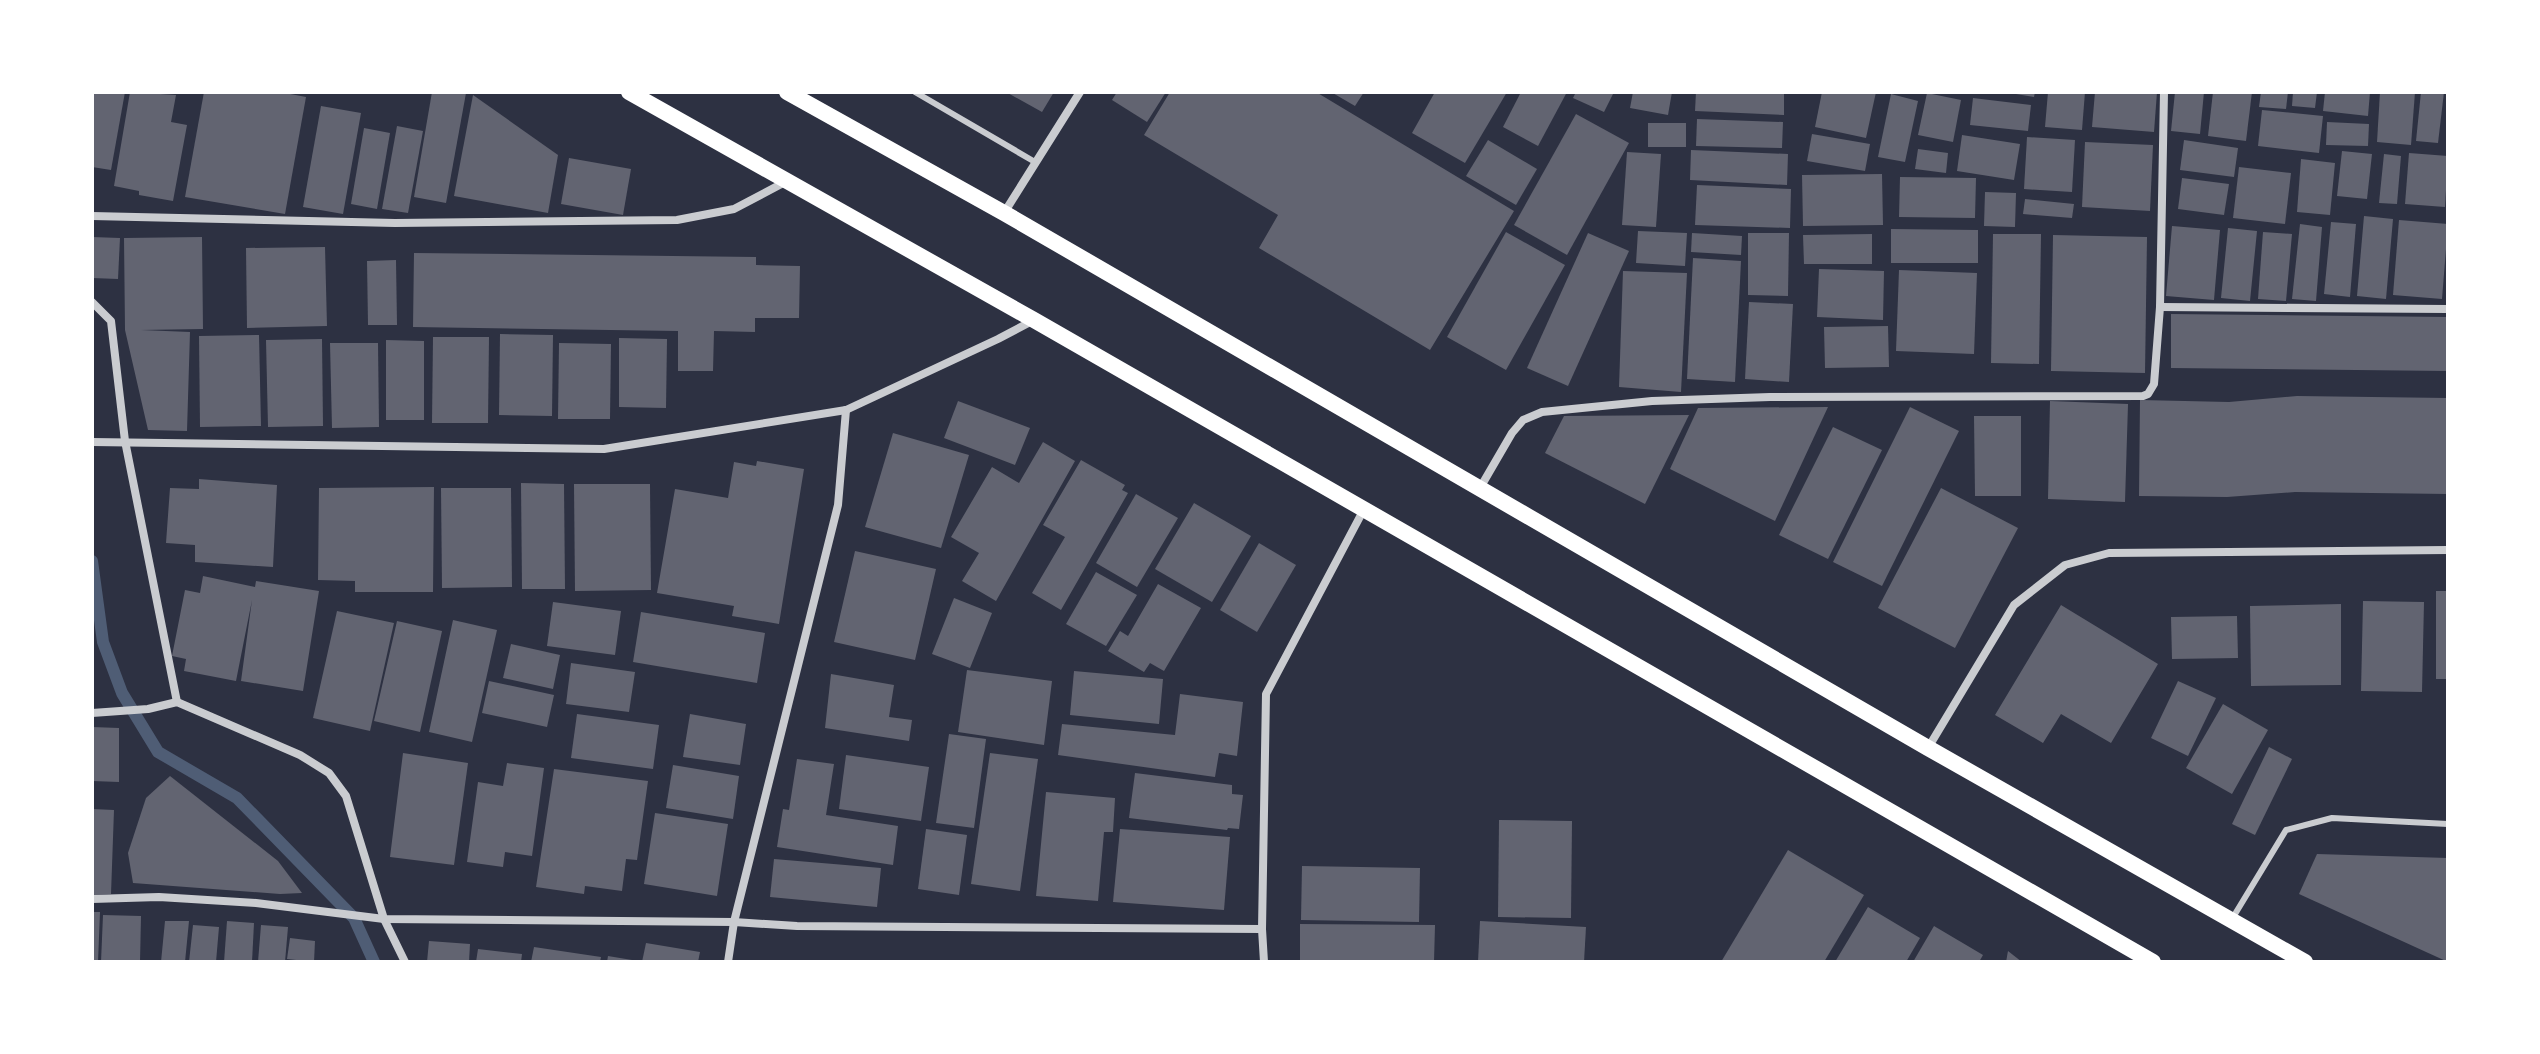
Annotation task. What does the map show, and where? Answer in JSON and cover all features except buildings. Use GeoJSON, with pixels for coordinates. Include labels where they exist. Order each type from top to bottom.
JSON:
{"type":"FeatureCollection","features":[{"type":"Feature","properties":{"kind":"main road"},"geometry":{"type":"LineString","coordinates":[[629,92],[1034,320],[2153,962]]}},
{"type":"Feature","properties":{"kind":"main road"},"geometry":{"type":"LineString","coordinates":[[787,92],[1004,213],[1928,748],[2232,919],[2277,954],[2305,962]]}},
{"type":"Feature","properties":{"kind":"street"},"geometry":{"type":"LineString","coordinates":[[1004,213],[1080,92]]}},
{"type":"Feature","properties":{"kind":"street"},"geometry":{"type":"LineString","coordinates":[[1480,488],[1512,433],[1523,420],[1542,412],[1652,401],[1770,397],[2148,394],[2154,384],[2160,307],[2164,92]]}},
{"type":"Feature","properties":{"kind":"street"},"geometry":{"type":"LineString","coordinates":[[92,216],[395,223],[677,220],[734,209],[788,180]]}},
{"type":"Feature","properties":{"kind":"street"},"geometry":{"type":"LineString","coordinates":[[92,302],[111,321],[125,441],[177,702]]}},
{"type":"Feature","properties":{"kind":"street"},"geometry":{"type":"LineString","coordinates":[[2160,307],[2448,309]]}},
{"type":"Feature","properties":{"kind":"street"},"geometry":{"type":"LineString","coordinates":[[92,442],[604,449],[846,410],[1034,320]]}},
{"type":"Feature","properties":{"kind":"street"},"geometry":{"type":"LineString","coordinates":[[728,962],[734,922],[838,505],[846,410]]}},
{"type":"Feature","properties":{"kind":"street"},"geometry":{"type":"LineString","coordinates":[[1264,962],[1266,694],[1363,511]]}},
{"type":"Feature","properties":{"kind":"street"},"geometry":{"type":"LineString","coordinates":[[1928,748],[2014,605],[2065,565],[2109,553],[2448,550]]}},
{"type":"Feature","properties":{"kind":"street"},"geometry":{"type":"LineString","coordinates":[[92,713],[148,709],[177,702],[300,755],[329,773],[346,796],[384,919],[405,962]]}},
{"type":"Feature","properties":{"kind":"street"},"geometry":{"type":"LineString","coordinates":[[92,899],[159,897],[256,903],[384,919],[1262,929]]}},
{"type":"Feature","properties":{"kind":"lane"},"geometry":{"type":"LineString","coordinates":[[915,92],[1035,162]]}},
{"type":"Feature","properties":{"kind":"lane"},"geometry":{"type":"LineString","coordinates":[[2232,919],[2286,830],[2332,818],[2448,824]]}},
{"type":"Feature","properties":{"kind":"waterway"},"geometry":{"type":"LineString","coordinates":[[92,561],[103,642],[122,693],[158,752],[237,798],[354,918],[374,962]]}}]}
